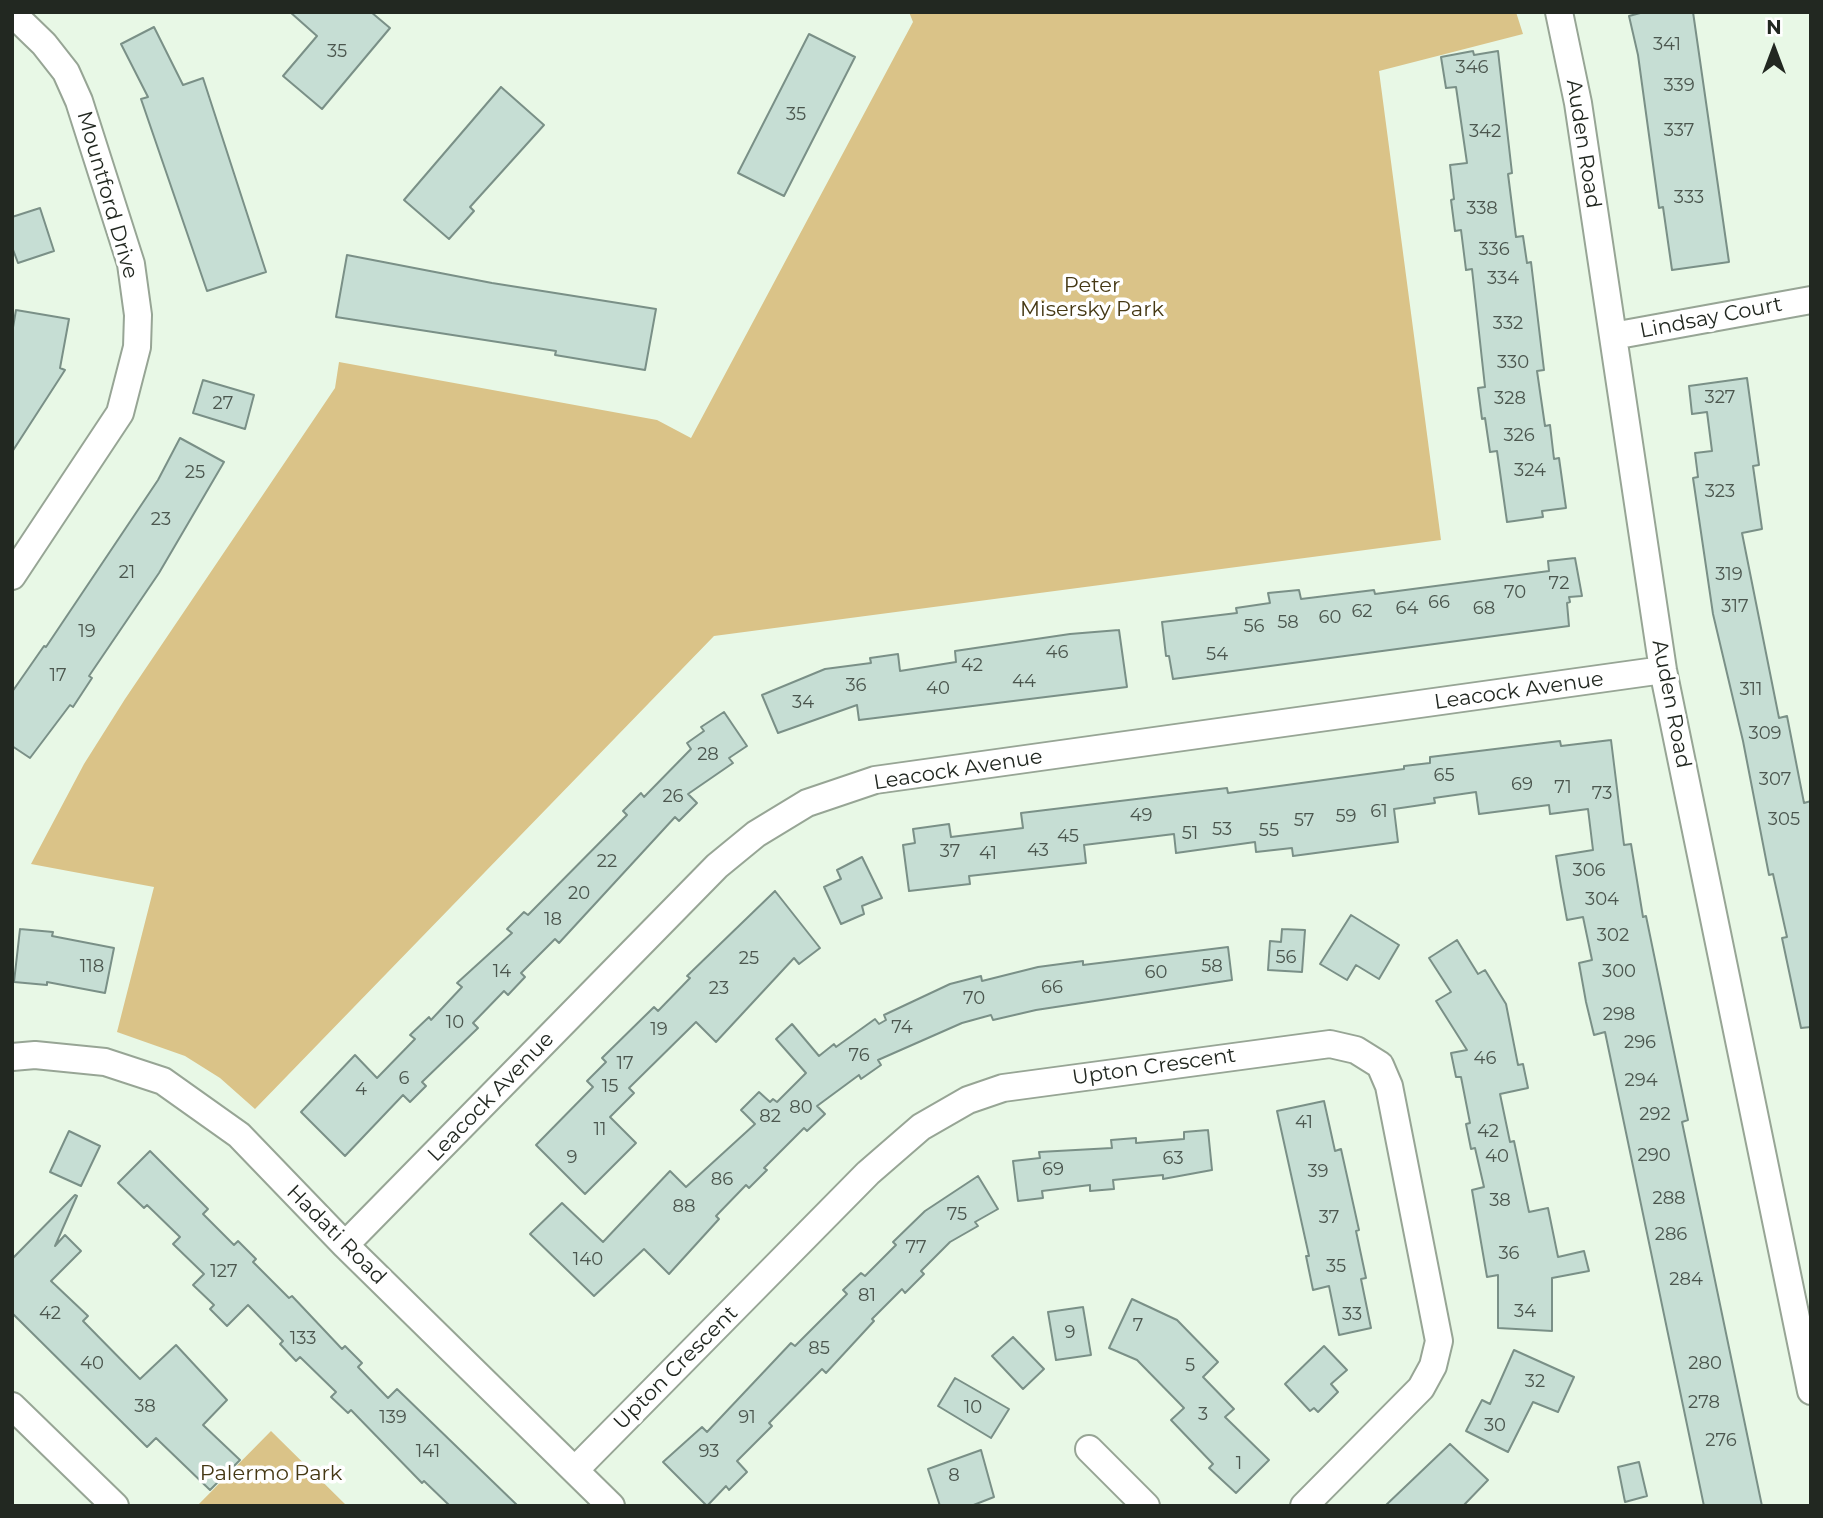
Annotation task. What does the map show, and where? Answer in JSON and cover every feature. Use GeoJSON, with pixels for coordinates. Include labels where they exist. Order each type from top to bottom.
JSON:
{"type":"FeatureCollection","features":[{"type":"Feature","properties":{"kind":"street","name":"Auden Road"},"geometry":{"type":"LineString","coordinates":[[1559,12],[1578,103],[1663,670],[1801,1295],[1811,1391]]}},
{"type":"Feature","properties":{"kind":"street","name":"Mountford Drive"},"geometry":{"type":"LineString","coordinates":[[12,13],[44,44],[66,72],[79,101],[131,264],[138,315],[137,347],[120,413],[12,576]]}},
{"type":"Feature","properties":{"kind":"street","name":"Lindsay Court"},"geometry":{"type":"LineString","coordinates":[[1613,336],[1810,298]]}},
{"type":"Feature","properties":{"kind":"street","name":"Leacock Avenue"},"geometry":{"type":"LineString","coordinates":[[345,1245],[717,866],[756,834],[807,803],[875,780],[1663,670]]}},
{"type":"Feature","properties":{"kind":"street","name":"Upton Crescent"},"geometry":{"type":"LineString","coordinates":[[575,1470],[868,1173],[921,1126],[944,1113],[968,1100],[1003,1088],[1330,1044],[1356,1050],[1380,1065],[1389,1086],[1439,1341],[1433,1366],[1421,1388],[1304,1506]]}},
{"type":"Feature","properties":{"kind":"street","name":"Hadati Road"},"geometry":{"type":"LineString","coordinates":[[12,1057],[104,1062],[163,1082],[239,1135],[345,1245],[611,1506]]}},
{"type":"Feature","properties":{"kind":"street"},"geometry":{"type":"LineString","coordinates":[[12,1406],[115,1506]]}},
{"type":"Feature","properties":{"kind":"street"},"geometry":{"type":"LineString","coordinates":[[1089,1449],[1146,1506]]}},
{"type":"Feature","properties":{"kind":"green space","name":"Peter Misersky Park"},"geometry":{"type":"Polygon","coordinates":[[[909,12],[1516,12],[1523,34],[1379,71],[1441,540],[714,636],[255,1109],[220,1078],[185,1056],[117,1032],[154,887],[31,864],[84,764],[125,699],[335,388],[339,362],[657,420],[691,438],[913,22],[909,12]]]}},
{"type":"Feature","properties":{"kind":"green space","name":"Palermo Park"},"geometry":{"type":"Polygon","coordinates":[[[271,1431],[347,1506],[197,1506],[271,1431]]]}},
{"type":"Feature","properties":{"kind":"building"},"geometry":{"type":"Polygon","coordinates":[[[290,12],[371,12],[390,28],[322,109],[283,76],[317,36],[290,12]]]}},
{"type":"Feature","properties":{"kind":"building"},"geometry":{"type":"Polygon","coordinates":[[[1644,12],[1693,12],[1729,262],[1672,270],[1663,207],[1659,208],[1638,55],[1629,16],[1644,12]]]}},
{"type":"Feature","properties":{"kind":"building"},"geometry":{"type":"Polygon","coordinates":[[[154,27],[183,85],[203,78],[266,272],[207,291],[141,99],[148,97],[121,44],[154,27]]]}},
{"type":"Feature","properties":{"kind":"building"},"geometry":{"type":"Polygon","coordinates":[[[809,34],[855,57],[784,196],[738,173],[809,34]]]}},
{"type":"Feature","properties":{"kind":"building"},"geometry":{"type":"Polygon","coordinates":[[[1473,51],[1474,55],[1498,51],[1512,173],[1508,174],[1516,237],[1523,236],[1527,263],[1531,262],[1544,370],[1537,371],[1545,426],[1550,425],[1554,459],[1559,458],[1566,508],[1542,511],[1543,517],[1507,522],[1497,451],[1490,452],[1485,418],[1482,419],[1478,388],[1485,387],[1472,269],[1466,270],[1461,230],[1455,231],[1451,200],[1454,199],[1450,165],[1467,163],[1456,87],[1446,88],[1441,57],[1473,51]]]}},
{"type":"Feature","properties":{"kind":"building"},"geometry":{"type":"Polygon","coordinates":[[[501,87],[544,125],[470,207],[474,211],[449,239],[404,200],[501,87]]]}},
{"type":"Feature","properties":{"kind":"building"},"geometry":{"type":"Polygon","coordinates":[[[40,208],[54,251],[18,263],[12,247],[12,217],[40,208]]]}},
{"type":"Feature","properties":{"kind":"building"},"geometry":{"type":"Polygon","coordinates":[[[347,255],[492,283],[656,309],[645,370],[555,355],[556,351],[336,317],[347,255]]]}},
{"type":"Feature","properties":{"kind":"building"},"geometry":{"type":"Polygon","coordinates":[[[16,310],[69,319],[60,368],[65,370],[12,452],[12,333],[16,310]]]}},
{"type":"Feature","properties":{"kind":"building"},"geometry":{"type":"Polygon","coordinates":[[[1747,378],[1759,465],[1753,466],[1762,529],[1742,533],[1779,718],[1787,716],[1804,803],[1811,801],[1811,1027],[1801,1028],[1782,938],[1787,937],[1773,874],[1769,875],[1743,741],[1713,614],[1693,478],[1698,477],[1695,453],[1712,451],[1707,412],[1692,414],[1689,386],[1747,378]]]}},
{"type":"Feature","properties":{"kind":"building"},"geometry":{"type":"Polygon","coordinates":[[[203,380],[254,395],[245,429],[193,413],[203,380]]]}},
{"type":"Feature","properties":{"kind":"building"},"geometry":{"type":"Polygon","coordinates":[[[180,438],[224,462],[159,573],[89,676],[92,678],[73,707],[70,705],[30,758],[12,746],[12,692],[44,646],[46,647],[158,480],[180,438]]]}},
{"type":"Feature","properties":{"kind":"building"},"geometry":{"type":"Polygon","coordinates":[[[1575,558],[1582,596],[1569,597],[1569,626],[1173,679],[1169,656],[1166,656],[1162,622],[1237,613],[1236,608],[1270,603],[1268,593],[1299,590],[1301,599],[1374,590],[1375,594],[1549,571],[1548,561],[1575,558]]]}},
{"type":"Feature","properties":{"kind":"building"},"geometry":{"type":"Polygon","coordinates":[[[1119,630],[1127,687],[859,720],[857,705],[778,733],[762,695],[825,669],[871,663],[870,658],[898,654],[900,671],[956,662],[955,651],[1070,634],[1119,630]]]}},
{"type":"Feature","properties":{"kind":"building"},"geometry":{"type":"Polygon","coordinates":[[[724,712],[747,746],[729,758],[733,763],[688,794],[697,803],[679,821],[675,817],[559,943],[555,939],[521,973],[525,977],[508,995],[504,991],[473,1023],[478,1028],[422,1082],[426,1086],[410,1102],[403,1095],[345,1156],[301,1112],[355,1055],[377,1078],[415,1039],[410,1035],[429,1017],[431,1020],[462,987],[457,983],[512,933],[507,929],[524,912],[528,915],[627,815],[623,811],[641,793],[644,797],[691,749],[687,743],[704,731],[701,727],[724,712]]]}},
{"type":"Feature","properties":{"kind":"building"},"geometry":{"type":"Polygon","coordinates":[[[1611,740],[1624,845],[1631,844],[1643,917],[1646,916],[1688,1120],[1682,1122],[1762,1506],[1704,1506],[1605,1032],[1594,1035],[1586,1002],[1579,963],[1592,960],[1583,917],[1567,920],[1561,887],[1556,856],[1593,850],[1588,809],[1550,814],[1549,805],[1479,814],[1476,792],[1434,798],[1435,803],[1394,809],[1398,842],[1293,856],[1292,848],[1256,852],[1255,842],[1176,853],[1174,834],[1084,845],[1086,863],[969,876],[970,884],[909,891],[903,845],[915,843],[913,829],[949,824],[951,837],[1023,828],[1021,813],[1227,788],[1228,793],[1404,769],[1404,766],[1430,763],[1430,757],[1560,741],[1561,746],[1611,740]]]}},
{"type":"Feature","properties":{"kind":"building"},"geometry":{"type":"Polygon","coordinates":[[[862,857],[882,898],[862,906],[864,914],[841,924],[824,887],[841,879],[837,870],[862,857]]]}},
{"type":"Feature","properties":{"kind":"building"},"geometry":{"type":"Polygon","coordinates":[[[775,891],[820,948],[799,964],[794,958],[716,1042],[696,1022],[629,1088],[634,1093],[610,1117],[636,1143],[585,1194],[536,1145],[593,1087],[587,1081],[606,1062],[602,1058],[654,1007],[658,1011],[690,978],[687,976],[775,891]]]}},
{"type":"Feature","properties":{"kind":"building"},"geometry":{"type":"Polygon","coordinates":[[[1351,915],[1399,945],[1379,979],[1356,965],[1347,980],[1320,964],[1351,915]]]}},
{"type":"Feature","properties":{"kind":"building"},"geometry":{"type":"Polygon","coordinates":[[[20,929],[53,932],[52,936],[114,948],[105,993],[47,982],[47,985],[14,982],[20,929]]]}},
{"type":"Feature","properties":{"kind":"building"},"geometry":{"type":"Polygon","coordinates":[[[1282,929],[1305,930],[1302,972],[1268,970],[1270,941],[1281,942],[1282,929]]]}},
{"type":"Feature","properties":{"kind":"building"},"geometry":{"type":"Polygon","coordinates":[[[1457,940],[1478,974],[1485,970],[1506,1004],[1518,1065],[1523,1064],[1528,1088],[1500,1094],[1510,1142],[1514,1141],[1529,1212],[1548,1208],[1558,1257],[1584,1251],[1589,1271],[1552,1278],[1552,1331],[1498,1328],[1498,1275],[1487,1277],[1472,1190],[1484,1187],[1475,1148],[1471,1149],[1466,1124],[1470,1123],[1461,1077],[1456,1077],[1451,1053],[1467,1050],[1436,1001],[1451,992],[1429,958],[1457,940]]]}},
{"type":"Feature","properties":{"kind":"building"},"geometry":{"type":"Polygon","coordinates":[[[1228,947],[1232,980],[1036,1010],[993,1020],[991,1015],[962,1023],[878,1060],[881,1065],[861,1079],[859,1075],[817,1106],[825,1114],[807,1131],[804,1128],[764,1168],[767,1170],[749,1188],[746,1185],[716,1216],[719,1219],[669,1274],[644,1249],[594,1296],[530,1234],[562,1203],[603,1242],[670,1171],[686,1187],[755,1124],[741,1110],[759,1092],[770,1102],[773,1099],[777,1102],[806,1073],[776,1039],[792,1024],[819,1056],[875,1019],[879,1024],[886,1020],[884,1015],[950,984],[981,976],[982,981],[1038,967],[1083,961],[1083,965],[1228,947]]]}},
{"type":"Feature","properties":{"kind":"building"},"geometry":{"type":"Polygon","coordinates":[[[1324,1101],[1335,1151],[1341,1149],[1359,1230],[1356,1231],[1366,1278],[1361,1279],[1371,1328],[1339,1335],[1329,1286],[1313,1290],[1306,1256],[1309,1256],[1277,1111],[1324,1101]]]}},
{"type":"Feature","properties":{"kind":"building"},"geometry":{"type":"Polygon","coordinates":[[[1208,1130],[1212,1170],[1163,1179],[1163,1175],[1113,1180],[1114,1189],[1090,1191],[1090,1185],[1042,1191],[1043,1198],[1018,1201],[1013,1161],[1040,1158],[1039,1152],[1112,1148],[1111,1140],[1136,1138],[1136,1143],[1184,1139],[1184,1132],[1208,1130]]]}},
{"type":"Feature","properties":{"kind":"building"},"geometry":{"type":"Polygon","coordinates":[[[69,1131],[100,1146],[81,1186],[50,1172],[69,1131]]]}},
{"type":"Feature","properties":{"kind":"building"},"geometry":{"type":"Polygon","coordinates":[[[150,1151],[208,1209],[203,1214],[234,1245],[238,1241],[256,1259],[253,1262],[289,1298],[292,1296],[342,1349],[345,1346],[362,1363],[358,1367],[388,1398],[397,1389],[518,1506],[450,1506],[424,1481],[422,1483],[351,1410],[348,1413],[331,1397],[336,1392],[300,1357],[296,1361],[280,1344],[283,1341],[248,1305],[227,1326],[210,1309],[214,1305],[193,1285],[204,1274],[173,1244],[180,1237],[147,1205],[144,1208],[118,1183],[150,1151]]]}},
{"type":"Feature","properties":{"kind":"building"},"geometry":{"type":"Polygon","coordinates":[[[978,1176],[998,1209],[975,1222],[978,1226],[950,1242],[921,1271],[924,1274],[905,1293],[902,1289],[872,1319],[874,1321],[826,1373],[822,1369],[769,1423],[772,1426],[737,1461],[747,1472],[729,1490],[726,1486],[707,1506],[663,1462],[702,1427],[707,1432],[791,1343],[795,1346],[847,1294],[843,1290],[861,1273],[865,1276],[896,1245],[893,1242],[925,1211],[978,1176]]]}},
{"type":"Feature","properties":{"kind":"building"},"geometry":{"type":"Polygon","coordinates":[[[75,1195],[77,1196],[55,1246],[65,1235],[81,1251],[51,1281],[88,1316],[83,1321],[140,1379],[176,1345],[227,1400],[203,1425],[240,1460],[210,1490],[156,1438],[147,1447],[12,1313],[12,1259],[75,1195]]]}},
{"type":"Feature","properties":{"kind":"building"},"geometry":{"type":"Polygon","coordinates":[[[1132,1299],[1177,1320],[1218,1362],[1203,1377],[1234,1409],[1225,1417],[1269,1460],[1236,1493],[1209,1468],[1213,1464],[1171,1420],[1184,1408],[1137,1360],[1109,1348],[1132,1299]]]}},
{"type":"Feature","properties":{"kind":"building"},"geometry":{"type":"Polygon","coordinates":[[[1083,1307],[1091,1355],[1056,1360],[1048,1312],[1083,1307]]]}},
{"type":"Feature","properties":{"kind":"building"},"geometry":{"type":"Polygon","coordinates":[[[1013,1337],[1044,1369],[1023,1389],[992,1356],[1013,1337]]]}},
{"type":"Feature","properties":{"kind":"building"},"geometry":{"type":"Polygon","coordinates":[[[1324,1346],[1347,1370],[1331,1384],[1338,1392],[1318,1412],[1314,1408],[1310,1411],[1285,1384],[1324,1346]]]}},
{"type":"Feature","properties":{"kind":"building"},"geometry":{"type":"Polygon","coordinates":[[[1514,1350],[1574,1377],[1558,1412],[1533,1402],[1508,1452],[1466,1431],[1482,1400],[1490,1404],[1514,1350]]]}},
{"type":"Feature","properties":{"kind":"building"},"geometry":{"type":"Polygon","coordinates":[[[955,1378],[1009,1409],[991,1438],[938,1406],[955,1378]]]}},
{"type":"Feature","properties":{"kind":"building"},"geometry":{"type":"Polygon","coordinates":[[[1450,1444],[1488,1480],[1463,1506],[1385,1506],[1450,1444]]]}},
{"type":"Feature","properties":{"kind":"building"},"geometry":{"type":"Polygon","coordinates":[[[981,1450],[994,1497],[971,1506],[940,1506],[928,1469],[981,1450]]]}},
{"type":"Feature","properties":{"kind":"building"},"geometry":{"type":"Polygon","coordinates":[[[1639,1462],[1647,1496],[1625,1502],[1618,1467],[1639,1462]]]}}]}
